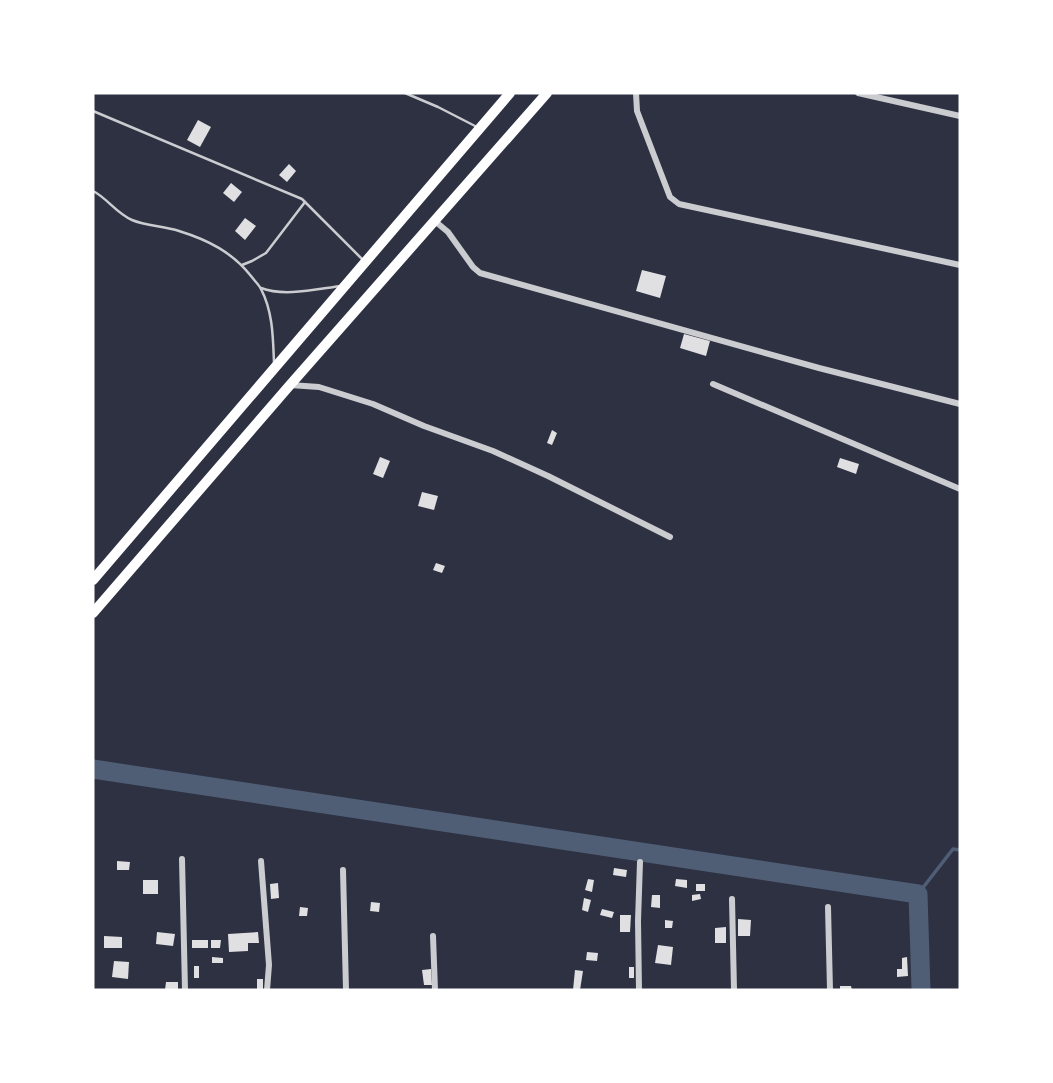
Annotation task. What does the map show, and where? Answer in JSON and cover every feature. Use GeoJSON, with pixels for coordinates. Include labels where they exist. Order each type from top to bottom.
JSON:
{"type":"FeatureCollection","features":[{"type":"Feature","properties":{"kind":"highway"},"geometry":{"type":"LineString","coordinates":[[93,580],[510,93]]}},
{"type":"Feature","properties":{"kind":"highway"},"geometry":{"type":"LineString","coordinates":[[93,613],[547,93]]}},
{"type":"Feature","properties":{"kind":"street"},"geometry":{"type":"LineString","coordinates":[[636,93],[637,111],[670,197],[679,204],[960,265]]}},
{"type":"Feature","properties":{"kind":"street"},"geometry":{"type":"LineString","coordinates":[[858,93],[960,116]]}},
{"type":"Feature","properties":{"kind":"street"},"geometry":{"type":"LineString","coordinates":[[436,222],[448,232],[480,273],[819,368],[960,404]]}},
{"type":"Feature","properties":{"kind":"street"},"geometry":{"type":"LineString","coordinates":[[713,384],[960,489]]}},
{"type":"Feature","properties":{"kind":"street"},"geometry":{"type":"LineString","coordinates":[[290,385],[319,387],[373,404],[548,476],[670,537]]}},
{"type":"Feature","properties":{"kind":"street"},"geometry":{"type":"LineString","coordinates":[[182,859],[185,990]]}},
{"type":"Feature","properties":{"kind":"street"},"geometry":{"type":"LineString","coordinates":[[261,861],[269,965],[267,990]]}},
{"type":"Feature","properties":{"kind":"street"},"geometry":{"type":"LineString","coordinates":[[639,990],[640,862]]}},
{"type":"Feature","properties":{"kind":"street"},"geometry":{"type":"LineString","coordinates":[[343,870],[346,990]]}},
{"type":"Feature","properties":{"kind":"street"},"geometry":{"type":"LineString","coordinates":[[732,899],[734,990]]}},
{"type":"Feature","properties":{"kind":"street"},"geometry":{"type":"LineString","coordinates":[[828,907],[831,990]]}},
{"type":"Feature","properties":{"kind":"street"},"geometry":{"type":"LineString","coordinates":[[433,936],[435,990]]}},
{"type":"Feature","properties":{"kind":"lane"},"geometry":{"type":"LineString","coordinates":[[405,93],[480,128]]}},
{"type":"Feature","properties":{"kind":"lane"},"geometry":{"type":"LineString","coordinates":[[93,111],[302,199],[365,262]]}},
{"type":"Feature","properties":{"kind":"lane"},"geometry":{"type":"LineString","coordinates":[[93,191],[124,216],[208,241],[242,265],[261,288],[271,319],[274,370]]}},
{"type":"Feature","properties":{"kind":"lane"},"geometry":{"type":"LineString","coordinates":[[242,265],[266,253],[305,202]]}},
{"type":"Feature","properties":{"kind":"lane"},"geometry":{"type":"LineString","coordinates":[[261,288],[270,292],[283,292],[345,286]]}},
{"type":"Feature","properties":{"kind":"building"},"geometry":{"type":"Polygon","coordinates":[[[198,120],[211,127],[200,147],[187,140],[198,120]]]}},
{"type":"Feature","properties":{"kind":"building"},"geometry":{"type":"Polygon","coordinates":[[[289,164],[296,171],[287,182],[279,175],[289,164]]]}},
{"type":"Feature","properties":{"kind":"building"},"geometry":{"type":"Polygon","coordinates":[[[231,183],[242,192],[234,202],[223,193],[231,183]]]}},
{"type":"Feature","properties":{"kind":"building"},"geometry":{"type":"Polygon","coordinates":[[[245,218],[256,226],[245,240],[235,231],[245,218]]]}},
{"type":"Feature","properties":{"kind":"building"},"geometry":{"type":"Polygon","coordinates":[[[642,270],[666,276],[660,298],[636,291],[642,270]]]}},
{"type":"Feature","properties":{"kind":"building"},"geometry":{"type":"Polygon","coordinates":[[[684,334],[710,341],[706,356],[680,348],[684,334]]]}},
{"type":"Feature","properties":{"kind":"building"},"geometry":{"type":"Polygon","coordinates":[[[552,430],[557,433],[552,445],[547,443],[552,430]]]}},
{"type":"Feature","properties":{"kind":"building"},"geometry":{"type":"Polygon","coordinates":[[[380,457],[390,461],[383,478],[373,474],[380,457]]]}},
{"type":"Feature","properties":{"kind":"building"},"geometry":{"type":"Polygon","coordinates":[[[840,458],[859,464],[856,474],[837,467],[840,458]]]}},
{"type":"Feature","properties":{"kind":"building"},"geometry":{"type":"Polygon","coordinates":[[[422,492],[438,496],[434,510],[418,506],[422,492]]]}},
{"type":"Feature","properties":{"kind":"building"},"geometry":{"type":"Polygon","coordinates":[[[436,563],[445,566],[442,573],[433,570],[436,563]]]}},
{"type":"Feature","properties":{"kind":"building"},"geometry":{"type":"Polygon","coordinates":[[[117,861],[130,862],[129,870],[117,870],[117,861]]]}},
{"type":"Feature","properties":{"kind":"building"},"geometry":{"type":"Polygon","coordinates":[[[614,868],[627,870],[626,877],[613,875],[614,868]]]}},
{"type":"Feature","properties":{"kind":"building"},"geometry":{"type":"Polygon","coordinates":[[[588,879],[594,880],[592,892],[585,890],[588,879]]]}},
{"type":"Feature","properties":{"kind":"building"},"geometry":{"type":"Polygon","coordinates":[[[676,879],[687,880],[687,888],[675,886],[676,879]]]}},
{"type":"Feature","properties":{"kind":"building"},"geometry":{"type":"Polygon","coordinates":[[[143,880],[158,880],[158,894],[143,894],[143,880]]]}},
{"type":"Feature","properties":{"kind":"building"},"geometry":{"type":"Polygon","coordinates":[[[278,883],[279,898],[271,899],[270,884],[278,883]]]}},
{"type":"Feature","properties":{"kind":"building"},"geometry":{"type":"Polygon","coordinates":[[[696,884],[705,884],[705,891],[696,891],[696,884]]]}},
{"type":"Feature","properties":{"kind":"building"},"geometry":{"type":"Polygon","coordinates":[[[700,894],[701,899],[692,901],[692,895],[700,894]]]}},
{"type":"Feature","properties":{"kind":"building"},"geometry":{"type":"Polygon","coordinates":[[[652,895],[660,895],[660,908],[651,907],[652,895]]]}},
{"type":"Feature","properties":{"kind":"building"},"geometry":{"type":"Polygon","coordinates":[[[584,898],[591,900],[588,912],[582,910],[584,898]]]}},
{"type":"Feature","properties":{"kind":"building"},"geometry":{"type":"Polygon","coordinates":[[[371,902],[380,903],[379,912],[370,911],[371,902]]]}},
{"type":"Feature","properties":{"kind":"building"},"geometry":{"type":"Polygon","coordinates":[[[300,907],[308,908],[307,916],[299,916],[300,907]]]}},
{"type":"Feature","properties":{"kind":"building"},"geometry":{"type":"Polygon","coordinates":[[[602,909],[614,912],[612,918],[600,915],[602,909]]]}},
{"type":"Feature","properties":{"kind":"building"},"geometry":{"type":"Polygon","coordinates":[[[620,915],[631,915],[630,932],[620,932],[620,915]]]}},
{"type":"Feature","properties":{"kind":"building"},"geometry":{"type":"Polygon","coordinates":[[[738,919],[751,920],[750,936],[738,936],[738,919]]]}},
{"type":"Feature","properties":{"kind":"building"},"geometry":{"type":"Polygon","coordinates":[[[665,920],[673,921],[672,928],[665,928],[665,920]]]}},
{"type":"Feature","properties":{"kind":"building"},"geometry":{"type":"Polygon","coordinates":[[[726,927],[726,943],[715,943],[715,928],[726,927]]]}},
{"type":"Feature","properties":{"kind":"building"},"geometry":{"type":"Polygon","coordinates":[[[157,932],[175,934],[173,946],[156,944],[157,932]]]}},
{"type":"Feature","properties":{"kind":"building"},"geometry":{"type":"Polygon","coordinates":[[[258,932],[259,943],[248,943],[248,951],[229,952],[228,934],[258,932]]]}},
{"type":"Feature","properties":{"kind":"building"},"geometry":{"type":"Polygon","coordinates":[[[104,936],[122,937],[122,948],[104,948],[104,936]]]}},
{"type":"Feature","properties":{"kind":"building"},"geometry":{"type":"Polygon","coordinates":[[[192,940],[208,940],[208,948],[192,948],[192,940]]]}},
{"type":"Feature","properties":{"kind":"building"},"geometry":{"type":"Polygon","coordinates":[[[211,940],[221,940],[220,948],[211,948],[211,940]]]}},
{"type":"Feature","properties":{"kind":"building"},"geometry":{"type":"Polygon","coordinates":[[[658,945],[673,947],[671,965],[655,963],[658,945]]]}},
{"type":"Feature","properties":{"kind":"building"},"geometry":{"type":"Polygon","coordinates":[[[587,952],[598,953],[597,961],[586,960],[587,952]]]}},
{"type":"Feature","properties":{"kind":"building"},"geometry":{"type":"Polygon","coordinates":[[[212,957],[223,958],[223,963],[212,963],[212,957]]]}},
{"type":"Feature","properties":{"kind":"building"},"geometry":{"type":"Polygon","coordinates":[[[907,957],[908,976],[897,977],[897,969],[902,969],[902,958],[907,957]]]}},
{"type":"Feature","properties":{"kind":"building"},"geometry":{"type":"Polygon","coordinates":[[[114,961],[129,962],[128,979],[112,977],[114,961]]]}},
{"type":"Feature","properties":{"kind":"building"},"geometry":{"type":"Polygon","coordinates":[[[194,966],[199,966],[199,978],[194,978],[194,966]]]}},
{"type":"Feature","properties":{"kind":"building"},"geometry":{"type":"Polygon","coordinates":[[[629,967],[634,967],[634,978],[629,978],[629,967]]]}},
{"type":"Feature","properties":{"kind":"building"},"geometry":{"type":"Polygon","coordinates":[[[431,969],[432,985],[424,985],[422,970],[431,969]]]}},
{"type":"Feature","properties":{"kind":"building"},"geometry":{"type":"Polygon","coordinates":[[[575,970],[583,971],[580,990],[573,990],[575,970]]]}},
{"type":"Feature","properties":{"kind":"building"},"geometry":{"type":"Polygon","coordinates":[[[257,979],[263,979],[263,990],[257,990],[257,979]]]}},
{"type":"Feature","properties":{"kind":"building"},"geometry":{"type":"Polygon","coordinates":[[[166,982],[178,982],[178,990],[165,990],[166,982]]]}},
{"type":"Feature","properties":{"kind":"building"},"geometry":{"type":"Polygon","coordinates":[[[840,986],[851,986],[852,990],[840,990],[840,986]]]}},
{"type":"Feature","properties":{"kind":"waterway"},"geometry":{"type":"LineString","coordinates":[[93,769],[918,894],[921,990]]}},
{"type":"Feature","properties":{"kind":"waterway"},"geometry":{"type":"LineString","coordinates":[[918,894],[953,849],[960,850]]}}]}
